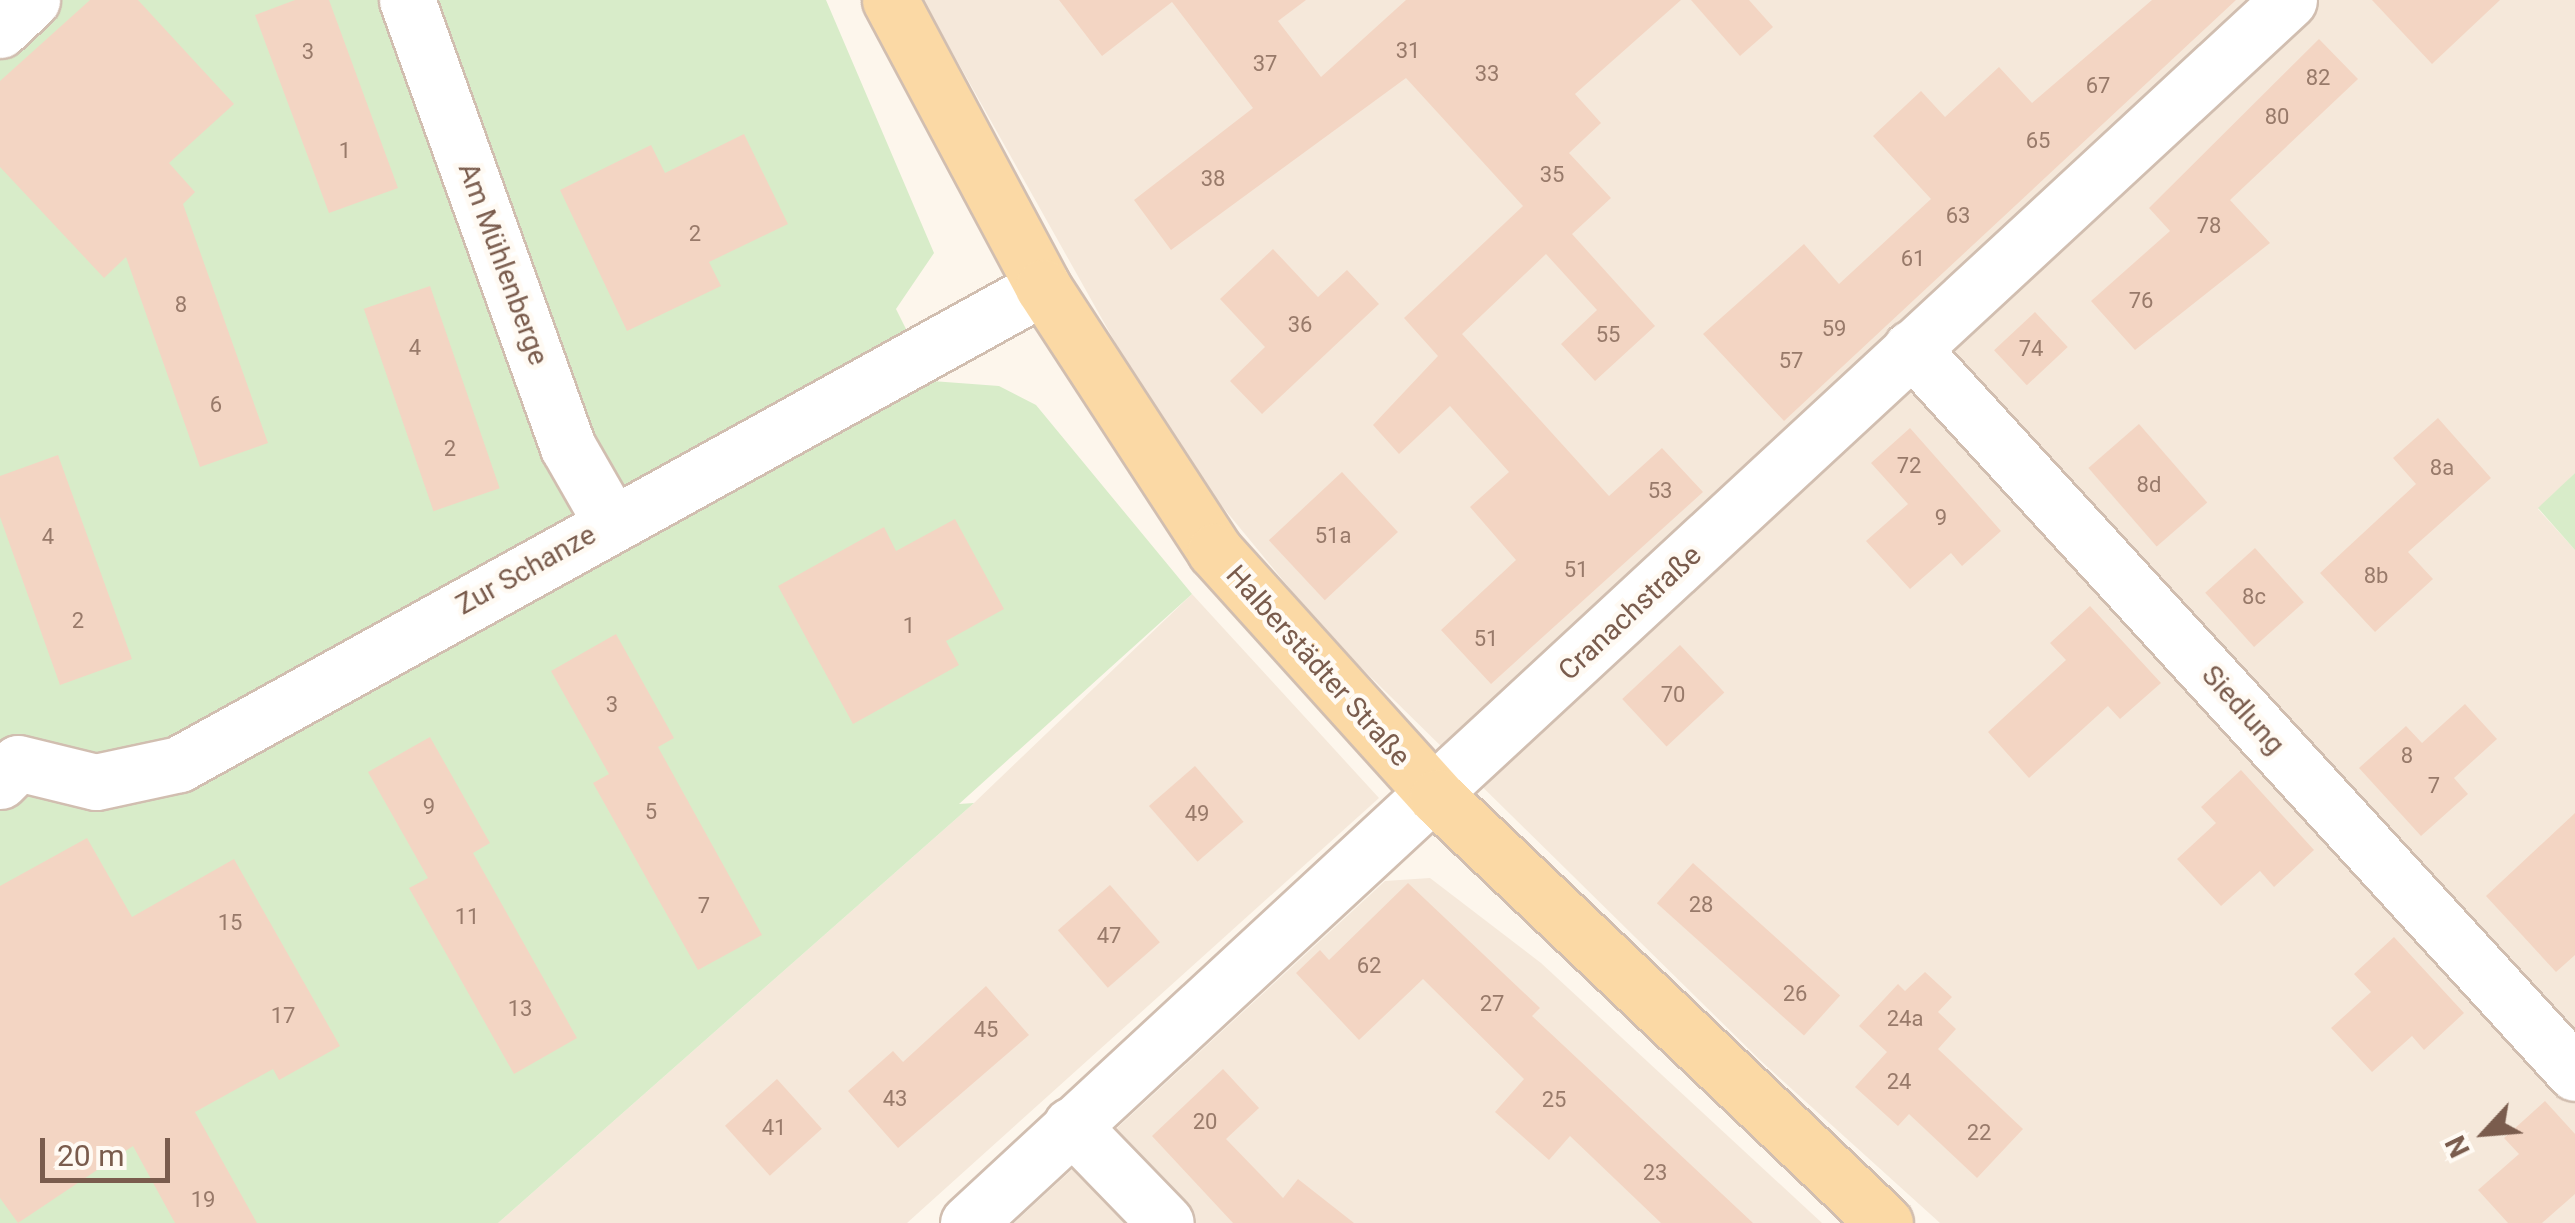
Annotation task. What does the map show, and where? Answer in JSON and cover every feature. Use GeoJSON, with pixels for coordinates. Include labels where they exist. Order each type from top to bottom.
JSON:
{"type":"FeatureCollection","features":[{"type":"Feature","properties":{"kind":"main road","name":"Halberstädter Straße"},"geometry":{"type":"LineString","coordinates":[[890,0],[1043,287],[1215,550],[1437,796],[1885,1223]]}},
{"type":"Feature","properties":{"kind":"street"},"geometry":{"type":"LineString","coordinates":[[0,30],[32,0]]}},
{"type":"Feature","properties":{"kind":"street","name":"Am Mühlenberge"},"geometry":{"type":"LineString","coordinates":[[408,0],[568,447],[612,522]]}},
{"type":"Feature","properties":{"kind":"street","name":"Cranachstraße"},"geometry":{"type":"LineString","coordinates":[[968,1223],[1071,1125],[1437,796],[1911,348],[2288,0]]}},
{"type":"Feature","properties":{"kind":"street","name":"Zur Schanze"},"geometry":{"type":"LineString","coordinates":[[6,763],[96,782],[179,764],[1043,287]]}},
{"type":"Feature","properties":{"kind":"street","name":"Siedlung"},"geometry":{"type":"LineString","coordinates":[[1911,348],[2575,1073]]}},
{"type":"Feature","properties":{"kind":"street"},"geometry":{"type":"LineString","coordinates":[[1071,1125],[1166,1223]]}},
{"type":"Feature","properties":{"kind":"shaded area"},"geometry":{"type":"Polygon","coordinates":[[[923,0],[2575,0],[2575,473],[2538,509],[2575,550],[2575,1223],[1940,1223],[1761,1061],[1328,635],[1175,449],[923,0]]]}},
{"type":"Feature","properties":{"kind":"shaded area"},"geometry":{"type":"Polygon","coordinates":[[[1192,594],[1379,798],[907,1223],[498,1223],[974,803],[1192,594]]]}},
{"type":"Feature","properties":{"kind":"shaded area"},"geometry":{"type":"Polygon","coordinates":[[[1430,878],[1541,963],[1822,1223],[1014,1223],[1385,881],[1430,878]]]}},
{"type":"Feature","properties":{"kind":"green space"},"geometry":{"type":"Polygon","coordinates":[[[0,0],[826,0],[934,253],[896,309],[932,381],[999,386],[1036,405],[1192,594],[959,804],[974,803],[498,1223],[0,1223],[0,0]]]}},
{"type":"Feature","properties":{"kind":"green space"},"geometry":{"type":"Polygon","coordinates":[[[2575,473],[2575,550],[2538,508],[2575,473]]]}},
{"type":"Feature","properties":{"kind":"building"},"geometry":{"type":"Polygon","coordinates":[[[90,0],[138,0],[234,104],[169,163],[195,192],[183,204],[268,443],[200,467],[126,257],[104,278],[0,167],[0,81],[90,0]]]}},
{"type":"Feature","properties":{"kind":"building"},"geometry":{"type":"Polygon","coordinates":[[[295,0],[329,0],[398,188],[329,213],[255,15],[295,0]]]}},
{"type":"Feature","properties":{"kind":"building"},"geometry":{"type":"Polygon","coordinates":[[[1059,0],[1306,0],[1278,21],[1321,77],[1406,0],[1681,0],[1575,94],[1601,123],[1569,153],[1611,198],[1572,234],[1655,326],[1595,381],[1561,344],[1597,310],[1546,254],[1462,334],[1609,496],[1662,448],[1703,492],[1491,684],[1441,630],[1516,560],[1470,507],[1509,472],[1450,406],[1399,454],[1373,425],[1438,356],[1404,318],[1523,206],[1406,78],[1171,250],[1134,200],[1253,108],[1172,2],[1102,56],[1059,0]]]}},
{"type":"Feature","properties":{"kind":"building"},"geometry":{"type":"Polygon","coordinates":[[[1691,0],[1749,0],[1773,27],[1740,56],[1691,0]]]}},
{"type":"Feature","properties":{"kind":"building"},"geometry":{"type":"Polygon","coordinates":[[[2152,0],[2236,0],[1784,421],[1703,334],[1804,244],[1839,284],[1931,199],[1873,136],[1921,91],[1945,117],[1999,67],[2032,103],[2152,0]]]}},
{"type":"Feature","properties":{"kind":"building"},"geometry":{"type":"Polygon","coordinates":[[[2372,0],[2500,0],[2432,64],[2372,0]]]}},
{"type":"Feature","properties":{"kind":"building"},"geometry":{"type":"Polygon","coordinates":[[[2319,39],[2358,79],[2230,200],[2270,243],[2135,350],[2091,301],[2170,231],[2149,208],[2319,39]]]}},
{"type":"Feature","properties":{"kind":"building"},"geometry":{"type":"Polygon","coordinates":[[[744,134],[788,224],[709,262],[721,286],[627,331],[560,190],[651,145],[665,173],[744,134]]]}},
{"type":"Feature","properties":{"kind":"building"},"geometry":{"type":"Polygon","coordinates":[[[1273,249],[1318,297],[1347,270],[1379,304],[1262,414],[1230,381],[1265,347],[1220,299],[1273,249]]]}},
{"type":"Feature","properties":{"kind":"building"},"geometry":{"type":"Polygon","coordinates":[[[430,286],[500,488],[433,511],[364,309],[430,286]]]}},
{"type":"Feature","properties":{"kind":"building"},"geometry":{"type":"Polygon","coordinates":[[[2035,312],[2068,347],[2027,385],[1994,350],[2035,312]]]}},
{"type":"Feature","properties":{"kind":"building"},"geometry":{"type":"Polygon","coordinates":[[[2438,418],[2491,478],[2408,552],[2433,579],[2375,632],[2320,573],[2416,484],[2393,458],[2438,418]]]}},
{"type":"Feature","properties":{"kind":"building"},"geometry":{"type":"Polygon","coordinates":[[[2139,424],[2207,502],[2157,546],[2088,468],[2139,424]]]}},
{"type":"Feature","properties":{"kind":"building"},"geometry":{"type":"Polygon","coordinates":[[[1910,428],[2001,531],[1962,566],[1951,553],[1910,589],[1866,541],[1908,504],[1871,463],[1910,428]]]}},
{"type":"Feature","properties":{"kind":"building"},"geometry":{"type":"Polygon","coordinates":[[[58,455],[132,659],[60,685],[0,517],[0,476],[58,455]]]}},
{"type":"Feature","properties":{"kind":"building"},"geometry":{"type":"Polygon","coordinates":[[[1342,472],[1398,532],[1325,600],[1269,540],[1342,472]]]}},
{"type":"Feature","properties":{"kind":"building"},"geometry":{"type":"Polygon","coordinates":[[[955,519],[1004,609],[946,641],[959,665],[853,724],[778,586],[884,527],[896,551],[955,519]]]}},
{"type":"Feature","properties":{"kind":"building"},"geometry":{"type":"Polygon","coordinates":[[[2255,548],[2304,602],[2254,647],[2205,593],[2255,548]]]}},
{"type":"Feature","properties":{"kind":"building"},"geometry":{"type":"Polygon","coordinates":[[[2090,606],[2161,683],[2120,719],[2108,706],[2029,778],[1988,732],[2066,660],[2050,643],[2090,606]]]}},
{"type":"Feature","properties":{"kind":"building"},"geometry":{"type":"Polygon","coordinates":[[[616,634],[674,738],[658,747],[762,935],[698,970],[593,783],[609,774],[551,671],[616,634]]]}},
{"type":"Feature","properties":{"kind":"building"},"geometry":{"type":"Polygon","coordinates":[[[1680,645],[1724,693],[1667,746],[1622,699],[1680,645]]]}},
{"type":"Feature","properties":{"kind":"building"},"geometry":{"type":"Polygon","coordinates":[[[2465,704],[2497,739],[2454,778],[2468,794],[2421,836],[2359,768],[2406,726],[2422,743],[2465,704]]]}},
{"type":"Feature","properties":{"kind":"building"},"geometry":{"type":"Polygon","coordinates":[[[430,737],[490,843],[473,853],[577,1038],[514,1074],[409,888],[428,878],[368,772],[430,737]]]}},
{"type":"Feature","properties":{"kind":"building"},"geometry":{"type":"Polygon","coordinates":[[[1195,766],[1244,822],[1198,862],[1149,806],[1195,766]]]}},
{"type":"Feature","properties":{"kind":"building"},"geometry":{"type":"Polygon","coordinates":[[[2241,770],[2314,850],[2274,887],[2260,871],[2221,906],[2177,859],[2216,823],[2201,807],[2241,770]]]}},
{"type":"Feature","properties":{"kind":"building"},"geometry":{"type":"Polygon","coordinates":[[[2575,813],[2575,955],[2556,972],[2486,896],[2575,813]]]}},
{"type":"Feature","properties":{"kind":"building"},"geometry":{"type":"Polygon","coordinates":[[[87,838],[132,917],[234,859],[340,1046],[279,1080],[273,1069],[195,1112],[257,1223],[175,1223],[133,1146],[18,1223],[0,1198],[0,886],[87,838]]]}},
{"type":"Feature","properties":{"kind":"building"},"geometry":{"type":"Polygon","coordinates":[[[1693,863],[1840,995],[1804,1036],[1657,903],[1693,863]]]}},
{"type":"Feature","properties":{"kind":"building"},"geometry":{"type":"Polygon","coordinates":[[[1408,883],[1540,1008],[1532,1016],[1753,1223],[1661,1223],[1570,1136],[1549,1160],[1495,1112],[1524,1079],[1423,979],[1359,1040],[1296,973],[1320,950],[1329,960],[1408,883]]]}},
{"type":"Feature","properties":{"kind":"building"},"geometry":{"type":"Polygon","coordinates":[[[1110,885],[1160,942],[1108,988],[1058,930],[1110,885]]]}},
{"type":"Feature","properties":{"kind":"building"},"geometry":{"type":"Polygon","coordinates":[[[2394,937],[2464,1013],[2424,1050],[2412,1036],[2372,1072],[2331,1028],[2371,992],[2354,974],[2394,937]]]}},
{"type":"Feature","properties":{"kind":"building"},"geometry":{"type":"Polygon","coordinates":[[[1925,972],[1952,997],[1938,1012],[1956,1029],[1938,1049],[2023,1129],[1977,1178],[1909,1114],[1898,1126],[1855,1087],[1887,1052],[1859,1026],[1898,984],[1905,991],[1925,972]]]}},
{"type":"Feature","properties":{"kind":"building"},"geometry":{"type":"Polygon","coordinates":[[[986,986],[1029,1035],[898,1148],[848,1091],[893,1051],[903,1062],[986,986]]]}},
{"type":"Feature","properties":{"kind":"building"},"geometry":{"type":"Polygon","coordinates":[[[1223,1069],[1259,1108],[1226,1139],[1283,1198],[1298,1179],[1354,1223],[1233,1223],[1152,1136],[1223,1069]]]}},
{"type":"Feature","properties":{"kind":"building"},"geometry":{"type":"Polygon","coordinates":[[[777,1079],[822,1129],[770,1176],[725,1126],[777,1079]]]}},
{"type":"Feature","properties":{"kind":"building"},"geometry":{"type":"Polygon","coordinates":[[[2545,1101],[2575,1134],[2575,1194],[2542,1223],[2508,1223],[2478,1190],[2519,1154],[2504,1138],[2545,1101]]]}}]}
